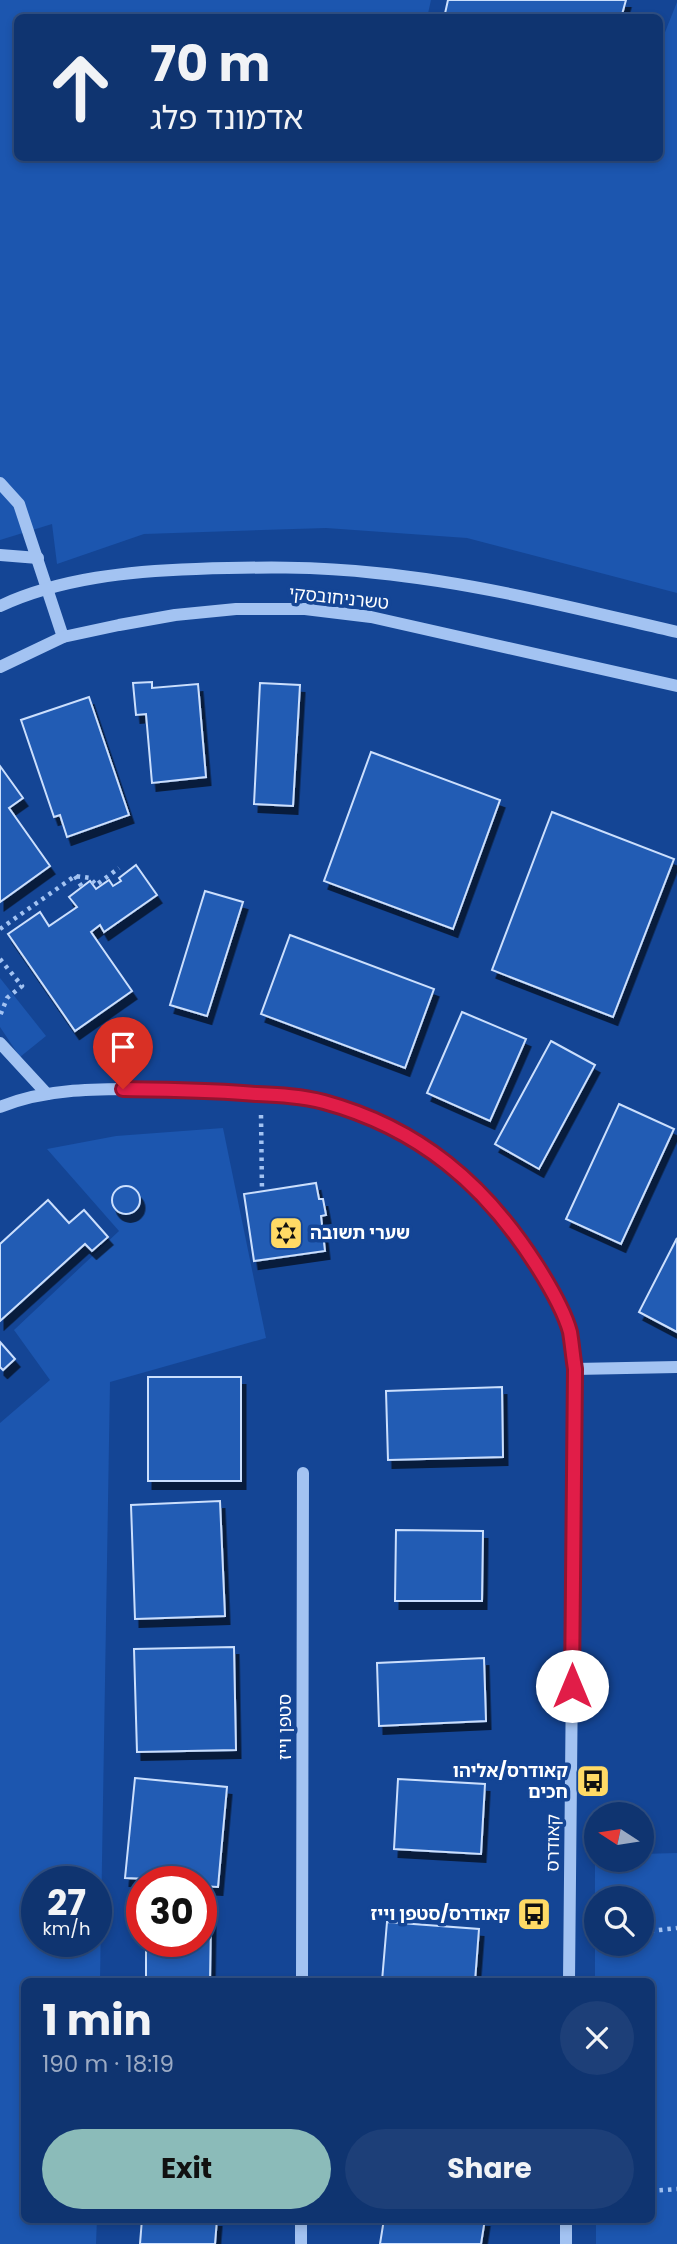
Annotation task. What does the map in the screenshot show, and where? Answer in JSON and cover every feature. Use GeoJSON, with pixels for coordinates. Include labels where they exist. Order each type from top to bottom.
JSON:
{"type":"FeatureCollection","features":[{"type":"Feature","properties":{"kind":"street"},"geometry":{"type":"LineString","coordinates":[[0,483],[19,503],[63,637]]}},
{"type":"Feature","properties":{"kind":"street"},"geometry":{"type":"LineString","coordinates":[[0,555],[38,558]]}},
{"type":"Feature","properties":{"kind":"street","name":"טשרניחובסקי"},"geometry":{"type":"LineString","coordinates":[[0,606],[46,590],[115,575],[174,569],[250,567],[344,570],[451,584],[570,607],[677,632]]}},
{"type":"Feature","properties":{"kind":"street","name":"טשרניחובסקי"},"geometry":{"type":"LineString","coordinates":[[0,667],[63,637],[175,615],[305,609],[339,612],[452,634],[677,686]]}},
{"type":"Feature","properties":{"kind":"street"},"geometry":{"type":"LineString","coordinates":[[0,1043],[47,1094]]}},
{"type":"Feature","properties":{"kind":"street","name":"קאודרס"},"geometry":{"type":"LineString","coordinates":[[0,1107],[22,1098],[47,1094],[123,1089],[203,1090],[323,1101],[371,1119],[410,1137],[438,1154],[467,1177],[524,1244],[548,1283],[569,1330],[575,1369],[569,1978]]}},
{"type":"Feature","properties":{"kind":"street"},"geometry":{"type":"LineString","coordinates":[[575,1369],[677,1367]]}},
{"type":"Feature","properties":{"kind":"street","name":"סטפן וייז"},"geometry":{"type":"LineString","coordinates":[[302,1978],[303,1473]]}},
{"type":"Feature","properties":{"kind":"street"},"geometry":{"type":"LineString","coordinates":[[301,2223],[301,2244]]}},
{"type":"Feature","properties":{"kind":"street"},"geometry":{"type":"LineString","coordinates":[[566,2223],[566,2244]]}},
{"type":"Feature","properties":{"kind":"path"},"geometry":{"type":"LineString","coordinates":[[0,929],[75,876],[90,878],[96,886],[120,868]]}},
{"type":"Feature","properties":{"kind":"path"},"geometry":{"type":"LineString","coordinates":[[75,876],[82,887]]}},
{"type":"Feature","properties":{"kind":"path"},"geometry":{"type":"LineString","coordinates":[[28,909],[33,916]]}},
{"type":"Feature","properties":{"kind":"path"},"geometry":{"type":"LineString","coordinates":[[0,960],[22,986],[6,998],[0,1016]]}},
{"type":"Feature","properties":{"kind":"path"},"geometry":{"type":"LineString","coordinates":[[261,1094],[262,1191]]}},
{"type":"Feature","properties":{"kind":"path"},"geometry":{"type":"LineString","coordinates":[[654,1931],[677,1928]]}},
{"type":"Feature","properties":{"kind":"path"},"geometry":{"type":"LineString","coordinates":[[655,2191],[677,2189]]}},
{"type":"Feature","properties":{"kind":"shaded area"},"geometry":{"type":"Polygon","coordinates":[[[0,0],[431,0],[428,14],[14,14],[14,161],[663,161],[663,37],[677,2],[677,593],[467,538],[326,528],[144,534],[57,564],[52,524],[0,540],[0,0]]]}},
{"type":"Feature","properties":{"kind":"shaded area"},"geometry":{"type":"Polygon","coordinates":[[[0,978],[46,1036],[20,1057],[0,1027],[0,978]]]}},
{"type":"Feature","properties":{"kind":"shaded area"},"geometry":{"type":"Polygon","coordinates":[[[223,1128],[266,1338],[110,1382],[102,1866],[21,1866],[21,1957],[100,1957],[100,1978],[21,1978],[21,2223],[97,2223],[96,2244],[0,2244],[0,1423],[50,1380],[14,1330],[119,1231],[47,1149],[116,1136],[223,1128]]]}},
{"type":"Feature","properties":{"kind":"shaded area"},"geometry":{"type":"Polygon","coordinates":[[[677,1853],[677,2244],[596,2244],[596,2223],[655,2223],[655,1978],[595,1978],[595,1956],[654,1956],[654,1886],[595,1886],[595,1872],[654,1872],[654,1854],[677,1853]]]}},
{"type":"Feature","properties":{"kind":"building"},"geometry":{"type":"Polygon","coordinates":[[[448,0],[626,0],[622,14],[445,14],[448,0]]]}},
{"type":"Feature","properties":{"kind":"building"},"geometry":{"type":"Polygon","coordinates":[[[152,682],[152,688],[198,684],[206,777],[152,783],[146,714],[136,715],[133,683],[152,682]]]}},
{"type":"Feature","properties":{"kind":"building"},"geometry":{"type":"Polygon","coordinates":[[[260,683],[300,685],[293,806],[254,804],[260,683]]]}},
{"type":"Feature","properties":{"kind":"building"},"geometry":{"type":"Polygon","coordinates":[[[89,697],[129,815],[67,837],[60,815],[54,817],[21,720],[89,697]]]}},
{"type":"Feature","properties":{"kind":"building"},"geometry":{"type":"Polygon","coordinates":[[[371,752],[500,800],[453,929],[324,881],[371,752]]]}},
{"type":"Feature","properties":{"kind":"building"},"geometry":{"type":"Polygon","coordinates":[[[0,766],[23,798],[9,808],[50,866],[0,902],[0,766]]]}},
{"type":"Feature","properties":{"kind":"building"},"geometry":{"type":"Polygon","coordinates":[[[552,812],[674,859],[613,1017],[492,970],[552,812]]]}},
{"type":"Feature","properties":{"kind":"building"},"geometry":{"type":"Polygon","coordinates":[[[136,865],[157,895],[104,932],[100,925],[91,932],[132,991],[75,1031],[8,934],[40,912],[49,926],[77,907],[69,897],[90,881],[96,889],[109,880],[113,886],[136,865]]]}},
{"type":"Feature","properties":{"kind":"building"},"geometry":{"type":"Polygon","coordinates":[[[205,891],[243,902],[207,1016],[170,1005],[205,891]]]}},
{"type":"Feature","properties":{"kind":"building"},"geometry":{"type":"Polygon","coordinates":[[[290,935],[434,989],[405,1068],[261,1014],[290,935]]]}},
{"type":"Feature","properties":{"kind":"building"},"geometry":{"type":"Polygon","coordinates":[[[462,1012],[526,1039],[490,1121],[427,1093],[462,1012]]]}},
{"type":"Feature","properties":{"kind":"building"},"geometry":{"type":"Polygon","coordinates":[[[551,1041],[595,1065],[539,1169],[495,1144],[551,1041]]]}},
{"type":"Feature","properties":{"kind":"building"},"geometry":{"type":"Polygon","coordinates":[[[619,1104],[674,1129],[621,1244],[566,1219],[619,1104]]]}},
{"type":"Feature","properties":{"kind":"building","name":"שערי תשובה"},"geometry":{"type":"Polygon","coordinates":[[[316,1183],[326,1215],[321,1216],[325,1251],[254,1261],[244,1194],[316,1183]]]}},
{"type":"Feature","properties":{"kind":"building"},"geometry":{"type":"Polygon","coordinates":[[[126,1186],[136,1190],[140,1200],[136,1210],[126,1214],[116,1210],[112,1200],[116,1190],[126,1186]]]}},
{"type":"Feature","properties":{"kind":"building"},"geometry":{"type":"Polygon","coordinates":[[[48,1200],[69,1223],[84,1210],[108,1237],[92,1251],[85,1244],[0,1321],[0,1244],[48,1200]]]}},
{"type":"Feature","properties":{"kind":"building"},"geometry":{"type":"Polygon","coordinates":[[[677,1238],[677,1332],[639,1312],[677,1238]]]}},
{"type":"Feature","properties":{"kind":"building"},"geometry":{"type":"Polygon","coordinates":[[[0,1342],[15,1359],[3,1370],[0,1367],[0,1342]]]}},
{"type":"Feature","properties":{"kind":"building"},"geometry":{"type":"Polygon","coordinates":[[[148,1377],[241,1377],[241,1481],[148,1481],[148,1377]]]}},
{"type":"Feature","properties":{"kind":"building"},"geometry":{"type":"Polygon","coordinates":[[[502,1387],[503,1457],[388,1460],[386,1391],[502,1387]]]}},
{"type":"Feature","properties":{"kind":"building"},"geometry":{"type":"Polygon","coordinates":[[[220,1501],[225,1616],[135,1619],[131,1505],[220,1501]]]}},
{"type":"Feature","properties":{"kind":"building"},"geometry":{"type":"Polygon","coordinates":[[[396,1530],[483,1531],[482,1601],[395,1601],[396,1530]]]}},
{"type":"Feature","properties":{"kind":"building"},"geometry":{"type":"Polygon","coordinates":[[[234,1647],[236,1750],[137,1752],[134,1649],[234,1647]]]}},
{"type":"Feature","properties":{"kind":"building"},"geometry":{"type":"Polygon","coordinates":[[[484,1658],[486,1721],[379,1726],[377,1663],[484,1658]]]}},
{"type":"Feature","properties":{"kind":"building"},"geometry":{"type":"Polygon","coordinates":[[[135,1778],[227,1787],[218,1887],[217,1866],[126,1866],[135,1778]]]}},
{"type":"Feature","properties":{"kind":"building"},"geometry":{"type":"Polygon","coordinates":[[[398,1779],[485,1784],[481,1854],[394,1849],[398,1779]]]}},
{"type":"Feature","properties":{"kind":"building"},"geometry":{"type":"Polygon","coordinates":[[[387,1922],[479,1929],[475,1978],[382,1978],[387,1922]]]}},
{"type":"Feature","properties":{"kind":"building"},"geometry":{"type":"Polygon","coordinates":[[[146,1957],[210,1957],[210,1978],[146,1978],[146,1957]]]}},
{"type":"Feature","properties":{"kind":"building"},"geometry":{"type":"Polygon","coordinates":[[[142,2223],[217,2223],[215,2244],[140,2244],[142,2223]]]}},
{"type":"Feature","properties":{"kind":"building"},"geometry":{"type":"Polygon","coordinates":[[[383,2223],[484,2223],[481,2244],[380,2244],[383,2223]]]}},
{"type":"Feature","properties":{"kind":"place","name":"שערי תשובה"},"geometry":{"type":"Point","coordinates":[286,1233]}},
{"type":"Feature","properties":{"kind":"place","name":"קאודרס/אליהו חכים"},"geometry":{"type":"Point","coordinates":[593,1781]}},
{"type":"Feature","properties":{"kind":"place","name":"קאודרס/סטפן וייז"},"geometry":{"type":"Point","coordinates":[534,1914]}},
{"type":"Feature","properties":{"kind":"route"},"geometry":{"type":"LineString","coordinates":[[123,1089],[203,1090],[287,1096],[323,1101],[380,1122],[438,1154],[467,1177],[524,1244],[548,1283],[569,1330],[575,1369],[572,1686]]}}]}
